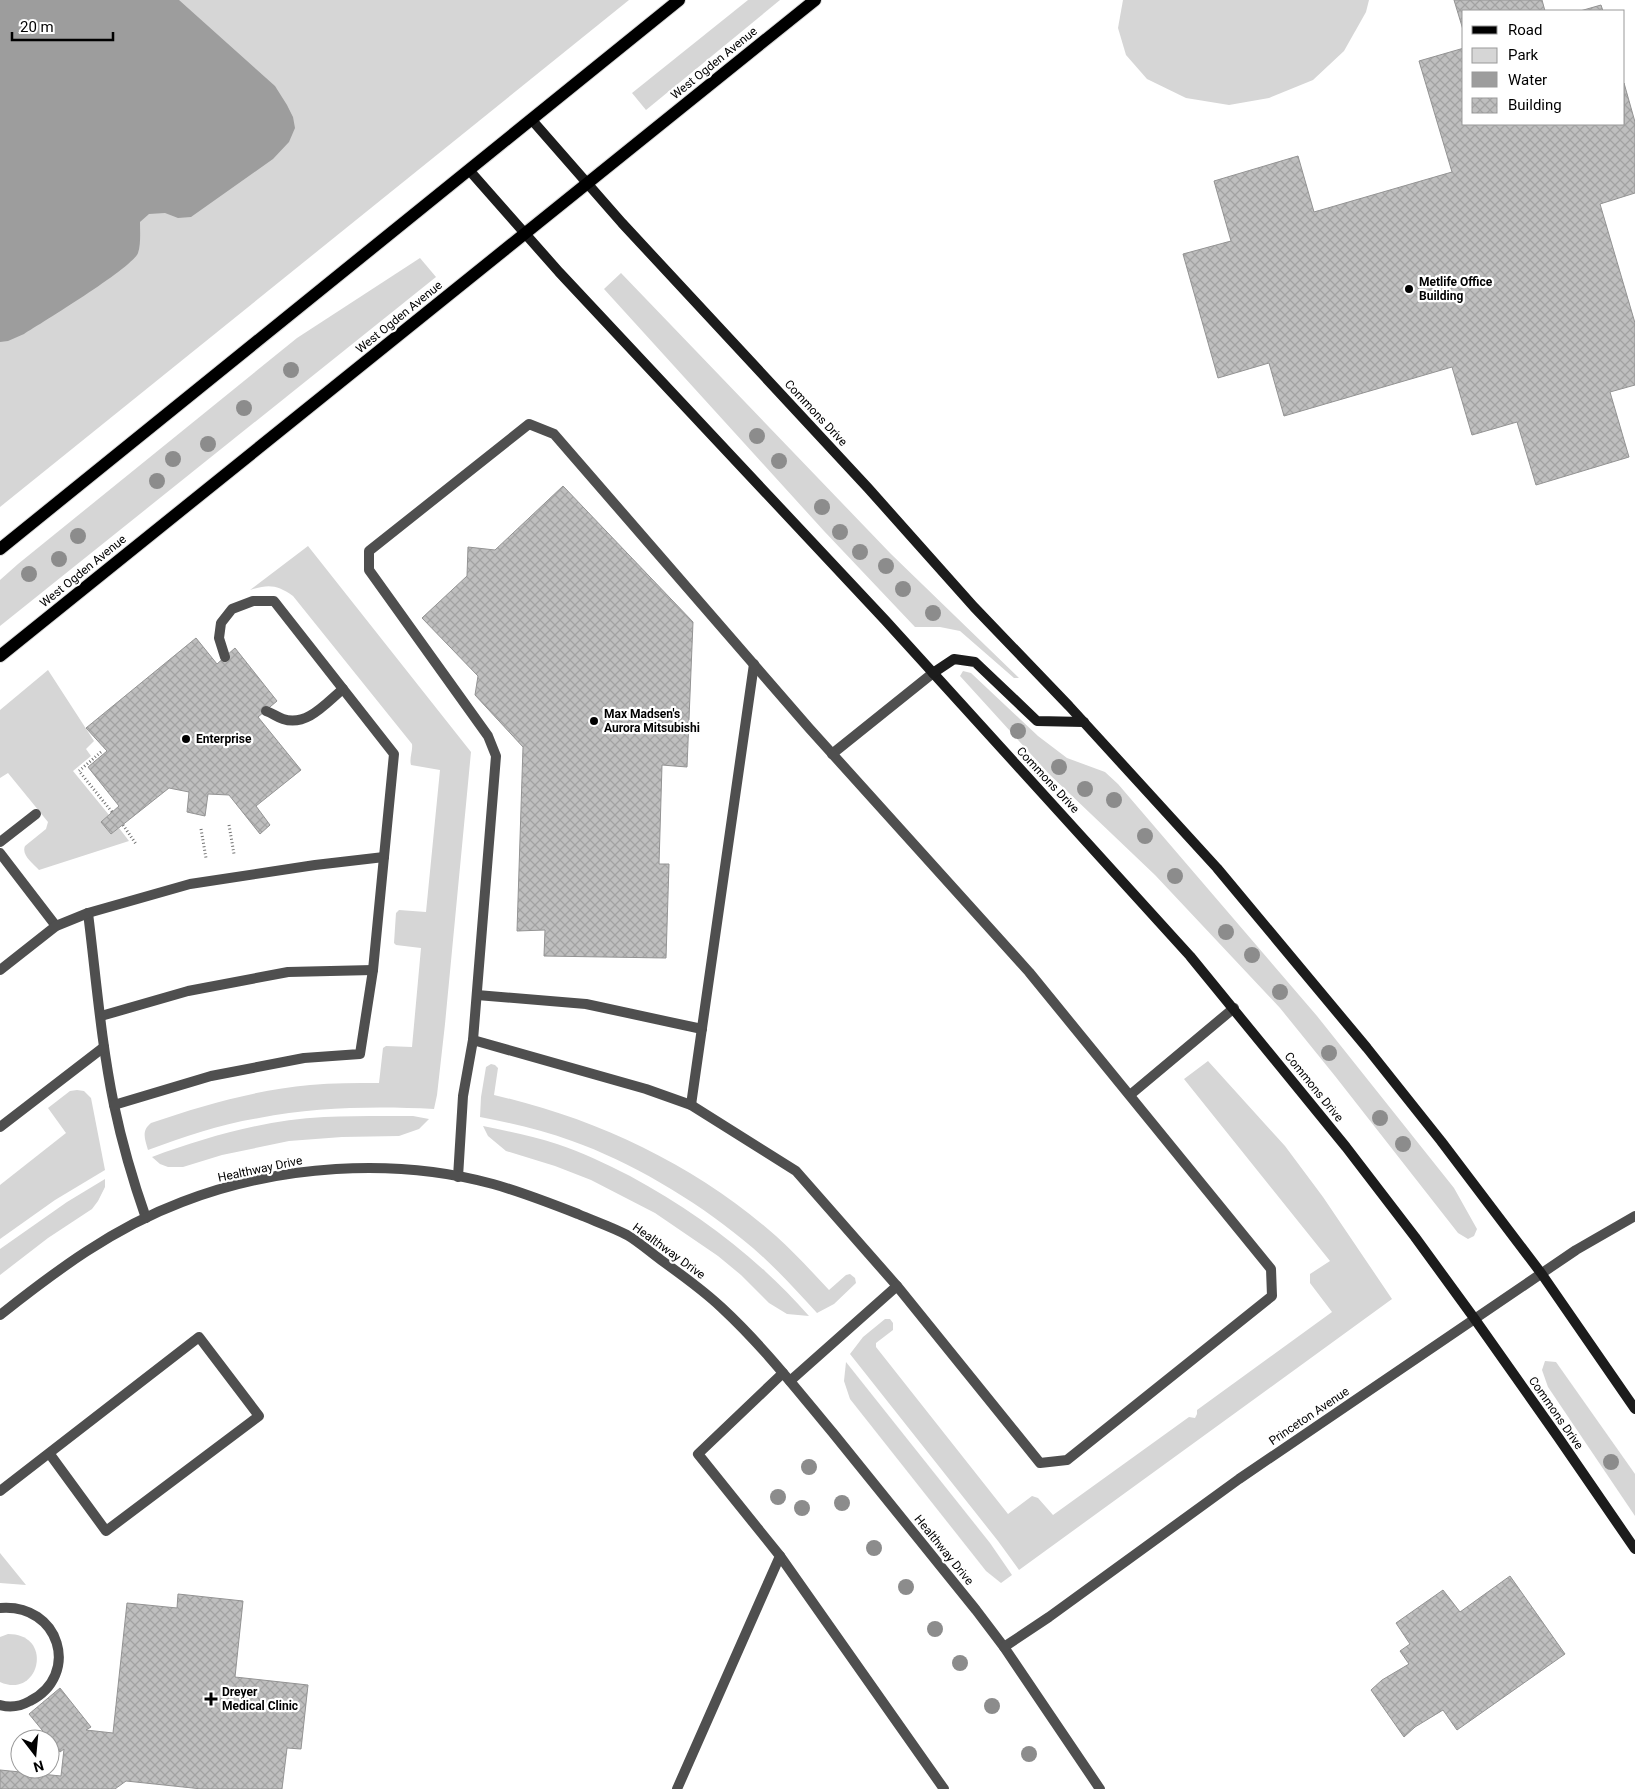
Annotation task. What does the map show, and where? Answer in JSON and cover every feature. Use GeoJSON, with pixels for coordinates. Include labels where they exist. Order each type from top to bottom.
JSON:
{"type":"FeatureCollection","features":[{"type":"Feature","properties":{"kind":"main road"},"geometry":{"type":"LineString","coordinates":[[0,549],[679,0]]}},
{"type":"Feature","properties":{"kind":"main road","name":"West Ogden Avenue"},"geometry":{"type":"LineString","coordinates":[[0,656],[815,0]]}},
{"type":"Feature","properties":{"kind":"street","name":"Commons Drive"},"geometry":{"type":"LineString","coordinates":[[531,119],[622,223],[868,488],[974,607],[1084,722],[1217,868],[1367,1048],[1541,1273],[1635,1410]]}},
{"type":"Feature","properties":{"kind":"street","name":"Commons Drive"},"geometry":{"type":"LineString","coordinates":[[470,170],[559,272],[726,448],[933,673],[1184,949],[1234,1008],[1346,1147],[1474,1318],[1635,1550]]}},
{"type":"Feature","properties":{"kind":"street"},"geometry":{"type":"LineString","coordinates":[[458,1177],[463,1096],[473,1040],[496,756],[488,736],[369,570],[369,551],[529,424],[554,434],[832,754],[1029,972],[1271,1269],[1272,1296],[1067,1460],[1040,1464],[897,1286],[796,1171],[691,1106],[646,1089],[473,1040]]}},
{"type":"Feature","properties":{"kind":"street"},"geometry":{"type":"LineString","coordinates":[[114,1104],[211,1076],[304,1058],[360,1054],[373,970],[394,754],[274,601],[253,601],[232,609],[222,623],[219,638],[225,658]]}},
{"type":"Feature","properties":{"kind":"street"},"geometry":{"type":"LineString","coordinates":[[832,754],[933,673],[954,659],[975,662],[1037,721],[1084,722]]}},
{"type":"Feature","properties":{"kind":"street"},"geometry":{"type":"LineString","coordinates":[[691,1106],[754,664]]}},
{"type":"Feature","properties":{"kind":"street"},"geometry":{"type":"LineString","coordinates":[[266,710],[285,720],[302,721],[316,712],[343,689]]}},
{"type":"Feature","properties":{"kind":"street"},"geometry":{"type":"LineString","coordinates":[[0,842],[36,814]]}},
{"type":"Feature","properties":{"kind":"street"},"geometry":{"type":"LineString","coordinates":[[0,853],[56,926]]}},
{"type":"Feature","properties":{"kind":"street"},"geometry":{"type":"LineString","coordinates":[[0,970],[56,926],[88,913],[190,884],[315,865],[384,857]]}},
{"type":"Feature","properties":{"kind":"street"},"geometry":{"type":"LineString","coordinates":[[88,913],[104,1046],[114,1104],[127,1160],[146,1218]]}},
{"type":"Feature","properties":{"kind":"street"},"geometry":{"type":"LineString","coordinates":[[100,1016],[188,990],[288,972],[373,970]]}},
{"type":"Feature","properties":{"kind":"street"},"geometry":{"type":"LineString","coordinates":[[477,995],[586,1004],[702,1029]]}},
{"type":"Feature","properties":{"kind":"street"},"geometry":{"type":"LineString","coordinates":[[1130,1095],[1234,1008]]}},
{"type":"Feature","properties":{"kind":"street"},"geometry":{"type":"LineString","coordinates":[[0,1127],[104,1046]]}},
{"type":"Feature","properties":{"kind":"street","name":"Healthway Drive"},"geometry":{"type":"LineString","coordinates":[[0,1316],[83,1252],[146,1218],[181,1202],[227,1187],[260,1179],[310,1171],[351,1168],[403,1170],[458,1177],[538,1198],[628,1235],[722,1307],[766,1351],[970,1602],[1004,1647],[1100,1789]]}},
{"type":"Feature","properties":{"kind":"street","name":"Princeton Avenue"},"geometry":{"type":"LineString","coordinates":[[1004,1647],[1049,1617],[1239,1479],[1474,1318],[1585,1244],[1635,1216]]}},
{"type":"Feature","properties":{"kind":"street"},"geometry":{"type":"LineString","coordinates":[[897,1286],[698,1454],[780,1556],[944,1789]]}},
{"type":"Feature","properties":{"kind":"street"},"geometry":{"type":"LineString","coordinates":[[0,1490],[199,1337],[259,1416],[106,1532],[49,1453]]}},
{"type":"Feature","properties":{"kind":"street"},"geometry":{"type":"LineString","coordinates":[[677,1789],[780,1556]]}},
{"type":"Feature","properties":{"kind":"street"},"geometry":{"type":"LineString","coordinates":[[0,1608],[12,1607],[29,1611],[44,1621],[54,1634],[58,1651],[57,1668],[51,1684],[39,1697],[23,1705],[6,1707],[0,1705]]}},
{"type":"Feature","properties":{"kind":"path"},"geometry":{"type":"LineString","coordinates":[[101,752],[79,771],[112,812]]}},
{"type":"Feature","properties":{"kind":"path"},"geometry":{"type":"LineString","coordinates":[[123,825],[136,844]]}},
{"type":"Feature","properties":{"kind":"path"},"geometry":{"type":"LineString","coordinates":[[229,825],[234,854]]}},
{"type":"Feature","properties":{"kind":"path"},"geometry":{"type":"LineString","coordinates":[[201,830],[207,861]]}},
{"type":"Feature","properties":{"kind":"green space"},"geometry":{"type":"Polygon","coordinates":[[[0,0],[629,0],[0,507],[0,0]]]}},
{"type":"Feature","properties":{"kind":"green space"},"geometry":{"type":"Polygon","coordinates":[[[748,0],[780,0],[646,110],[632,93],[748,0]]]}},
{"type":"Feature","properties":{"kind":"green space"},"geometry":{"type":"Polygon","coordinates":[[[1123,0],[1369,0],[1366,12],[1344,51],[1313,80],[1269,98],[1229,105],[1186,98],[1147,79],[1126,55],[1118,28],[1123,0]]]}},
{"type":"Feature","properties":{"kind":"green space"},"geometry":{"type":"Polygon","coordinates":[[[420,258],[436,277],[0,626],[0,580],[18,564],[297,338],[420,258]]]}},
{"type":"Feature","properties":{"kind":"green space"},"geometry":{"type":"Polygon","coordinates":[[[621,273],[891,554],[1019,678],[1014,678],[960,631],[940,627],[915,627],[824,531],[604,289],[621,273]]]}},
{"type":"Feature","properties":{"kind":"green space"},"geometry":{"type":"Polygon","coordinates":[[[308,546],[471,752],[445,1024],[434,1109],[346,1108],[281,1114],[217,1127],[148,1150],[145,1132],[151,1123],[210,1104],[250,1094],[319,1084],[379,1083],[383,1048],[386,1046],[412,1047],[421,948],[396,945],[394,943],[396,913],[399,910],[426,912],[440,770],[411,765],[412,744],[293,596],[268,586],[250,590],[308,546]]]}},
{"type":"Feature","properties":{"kind":"green space"},"geometry":{"type":"Polygon","coordinates":[[[48,670],[94,741],[86,749],[91,756],[73,771],[109,815],[101,822],[111,834],[119,828],[129,841],[39,870],[28,859],[24,849],[25,846],[46,829],[48,822],[8,773],[0,778],[0,710],[48,670]]]}},
{"type":"Feature","properties":{"kind":"green space"},"geometry":{"type":"Polygon","coordinates":[[[963,671],[971,673],[1038,736],[1067,758],[1105,772],[1118,784],[1317,1016],[1454,1188],[1477,1229],[1474,1236],[1468,1239],[1458,1233],[1280,1008],[1155,875],[1049,774],[960,676],[963,671]]]}},
{"type":"Feature","properties":{"kind":"green space"},"geometry":{"type":"Polygon","coordinates":[[[1208,1061],[1285,1146],[1323,1197],[1392,1299],[1019,1570],[850,1354],[863,1337],[885,1319],[890,1319],[893,1323],[893,1330],[876,1343],[876,1347],[1008,1514],[1032,1496],[1038,1498],[1053,1515],[1189,1417],[1195,1418],[1197,1410],[1332,1312],[1310,1283],[1310,1274],[1330,1261],[1184,1079],[1208,1061]]]}},
{"type":"Feature","properties":{"kind":"green space"},"geometry":{"type":"Polygon","coordinates":[[[491,1064],[498,1068],[494,1095],[571,1117],[608,1131],[644,1148],[712,1187],[745,1211],[783,1242],[829,1290],[846,1275],[850,1274],[855,1278],[856,1283],[834,1304],[817,1313],[781,1274],[752,1247],[724,1224],[661,1183],[594,1149],[549,1133],[480,1117],[486,1067],[491,1064]]]}},
{"type":"Feature","properties":{"kind":"green space"},"geometry":{"type":"Polygon","coordinates":[[[70,1091],[84,1091],[91,1098],[105,1170],[55,1200],[0,1239],[0,1185],[66,1133],[48,1108],[70,1091]]]}},
{"type":"Feature","properties":{"kind":"green space"},"geometry":{"type":"Polygon","coordinates":[[[413,1116],[429,1119],[419,1129],[399,1136],[342,1137],[289,1141],[222,1155],[183,1167],[168,1167],[160,1164],[152,1157],[215,1136],[280,1122],[324,1117],[413,1116]]]}},
{"type":"Feature","properties":{"kind":"green space"},"geometry":{"type":"Polygon","coordinates":[[[483,1126],[548,1141],[585,1154],[655,1190],[703,1221],[748,1256],[809,1316],[787,1314],[769,1303],[741,1275],[718,1256],[655,1213],[591,1180],[555,1166],[506,1151],[488,1136],[483,1126]]]}},
{"type":"Feature","properties":{"kind":"green space"},"geometry":{"type":"Polygon","coordinates":[[[105,1179],[105,1187],[92,1209],[48,1238],[0,1275],[0,1249],[67,1202],[105,1179]]]}},
{"type":"Feature","properties":{"kind":"green space"},"geometry":{"type":"Polygon","coordinates":[[[1545,1361],[1556,1362],[1635,1474],[1635,1516],[1548,1387],[1542,1370],[1545,1361]]]}},
{"type":"Feature","properties":{"kind":"green space"},"geometry":{"type":"Polygon","coordinates":[[[846,1362],[990,1543],[1012,1575],[1001,1583],[986,1571],[850,1399],[844,1381],[846,1362]]]}},
{"type":"Feature","properties":{"kind":"green space"},"geometry":{"type":"Polygon","coordinates":[[[0,1553],[26,1585],[0,1583],[0,1553]]]}},
{"type":"Feature","properties":{"kind":"green space"},"geometry":{"type":"Polygon","coordinates":[[[8,1634],[23,1637],[32,1644],[36,1654],[36,1665],[32,1675],[24,1682],[13,1685],[0,1682],[0,1637],[8,1634]]]}},
{"type":"Feature","properties":{"kind":"water"},"geometry":{"type":"Polygon","coordinates":[[[0,0],[179,0],[275,86],[293,117],[295,128],[289,142],[273,159],[191,217],[178,218],[165,213],[149,214],[140,222],[139,249],[132,260],[86,295],[24,334],[8,341],[0,342],[0,0]]]}},
{"type":"Feature","properties":{"kind":"building"},"geometry":{"type":"Polygon","coordinates":[[[1454,0],[1542,0],[1545,10],[1462,10],[1462,26],[1454,0]]]}},
{"type":"Feature","properties":{"kind":"building"},"geometry":{"type":"Polygon","coordinates":[[[1601,5],[1603,10],[1584,10],[1601,5]]]}},
{"type":"Feature","properties":{"kind":"building","name":"Metlife Office Building"},"geometry":{"type":"Polygon","coordinates":[[[1462,49],[1462,125],[1625,125],[1625,87],[1635,122],[1635,193],[1600,204],[1635,323],[1635,385],[1610,392],[1629,457],[1536,485],[1517,422],[1472,435],[1452,367],[1284,416],[1269,363],[1218,378],[1183,254],[1231,241],[1214,181],[1298,156],[1314,212],[1452,172],[1419,61],[1462,49]]]}},
{"type":"Feature","properties":{"kind":"building","name":"Max Madsen's Aurora Mitsubishi"},"geometry":{"type":"Polygon","coordinates":[[[563,486],[693,622],[687,767],[662,765],[659,864],[669,864],[666,958],[544,956],[545,930],[517,931],[523,747],[475,695],[478,676],[422,618],[467,576],[468,547],[495,550],[563,486]]]}},
{"type":"Feature","properties":{"kind":"building","name":"Enterprise"},"geometry":{"type":"Polygon","coordinates":[[[196,638],[217,664],[235,648],[277,701],[258,717],[301,770],[256,806],[270,825],[260,834],[229,795],[208,794],[205,816],[187,812],[189,792],[169,788],[111,834],[101,822],[119,806],[88,767],[107,751],[86,728],[196,638]]]}},
{"type":"Feature","properties":{"kind":"building"},"geometry":{"type":"Polygon","coordinates":[[[1510,1576],[1565,1654],[1457,1730],[1443,1710],[1415,1727],[1404,1737],[1371,1690],[1382,1680],[1409,1664],[1400,1651],[1410,1644],[1396,1623],[1443,1590],[1460,1612],[1510,1576]]]}},
{"type":"Feature","properties":{"kind":"building","name":"Dreyer Medical Clinic"},"geometry":{"type":"Polygon","coordinates":[[[178,1594],[243,1601],[235,1677],[308,1685],[301,1749],[287,1748],[282,1789],[202,1789],[126,1781],[115,1789],[0,1789],[0,1770],[10,1771],[10,1779],[60,1779],[64,1749],[60,1752],[60,1729],[41,1729],[29,1714],[60,1688],[91,1727],[86,1730],[113,1733],[127,1603],[177,1608],[178,1594]]]}},
{"type":"Feature","properties":{"kind":"place","name":"Metlife Office Building"},"geometry":{"type":"Point","coordinates":[1409,289]}},
{"type":"Feature","properties":{"kind":"place","name":"Max Madsen's Aurora Mitsubishi"},"geometry":{"type":"Point","coordinates":[594,721]}},
{"type":"Feature","properties":{"kind":"place","name":"Enterprise"},"geometry":{"type":"Point","coordinates":[186,739]}},
{"type":"Feature","properties":{"kind":"place","name":"Dreyer Medical Clinic"},"geometry":{"type":"Point","coordinates":[211,1699]}}]}
